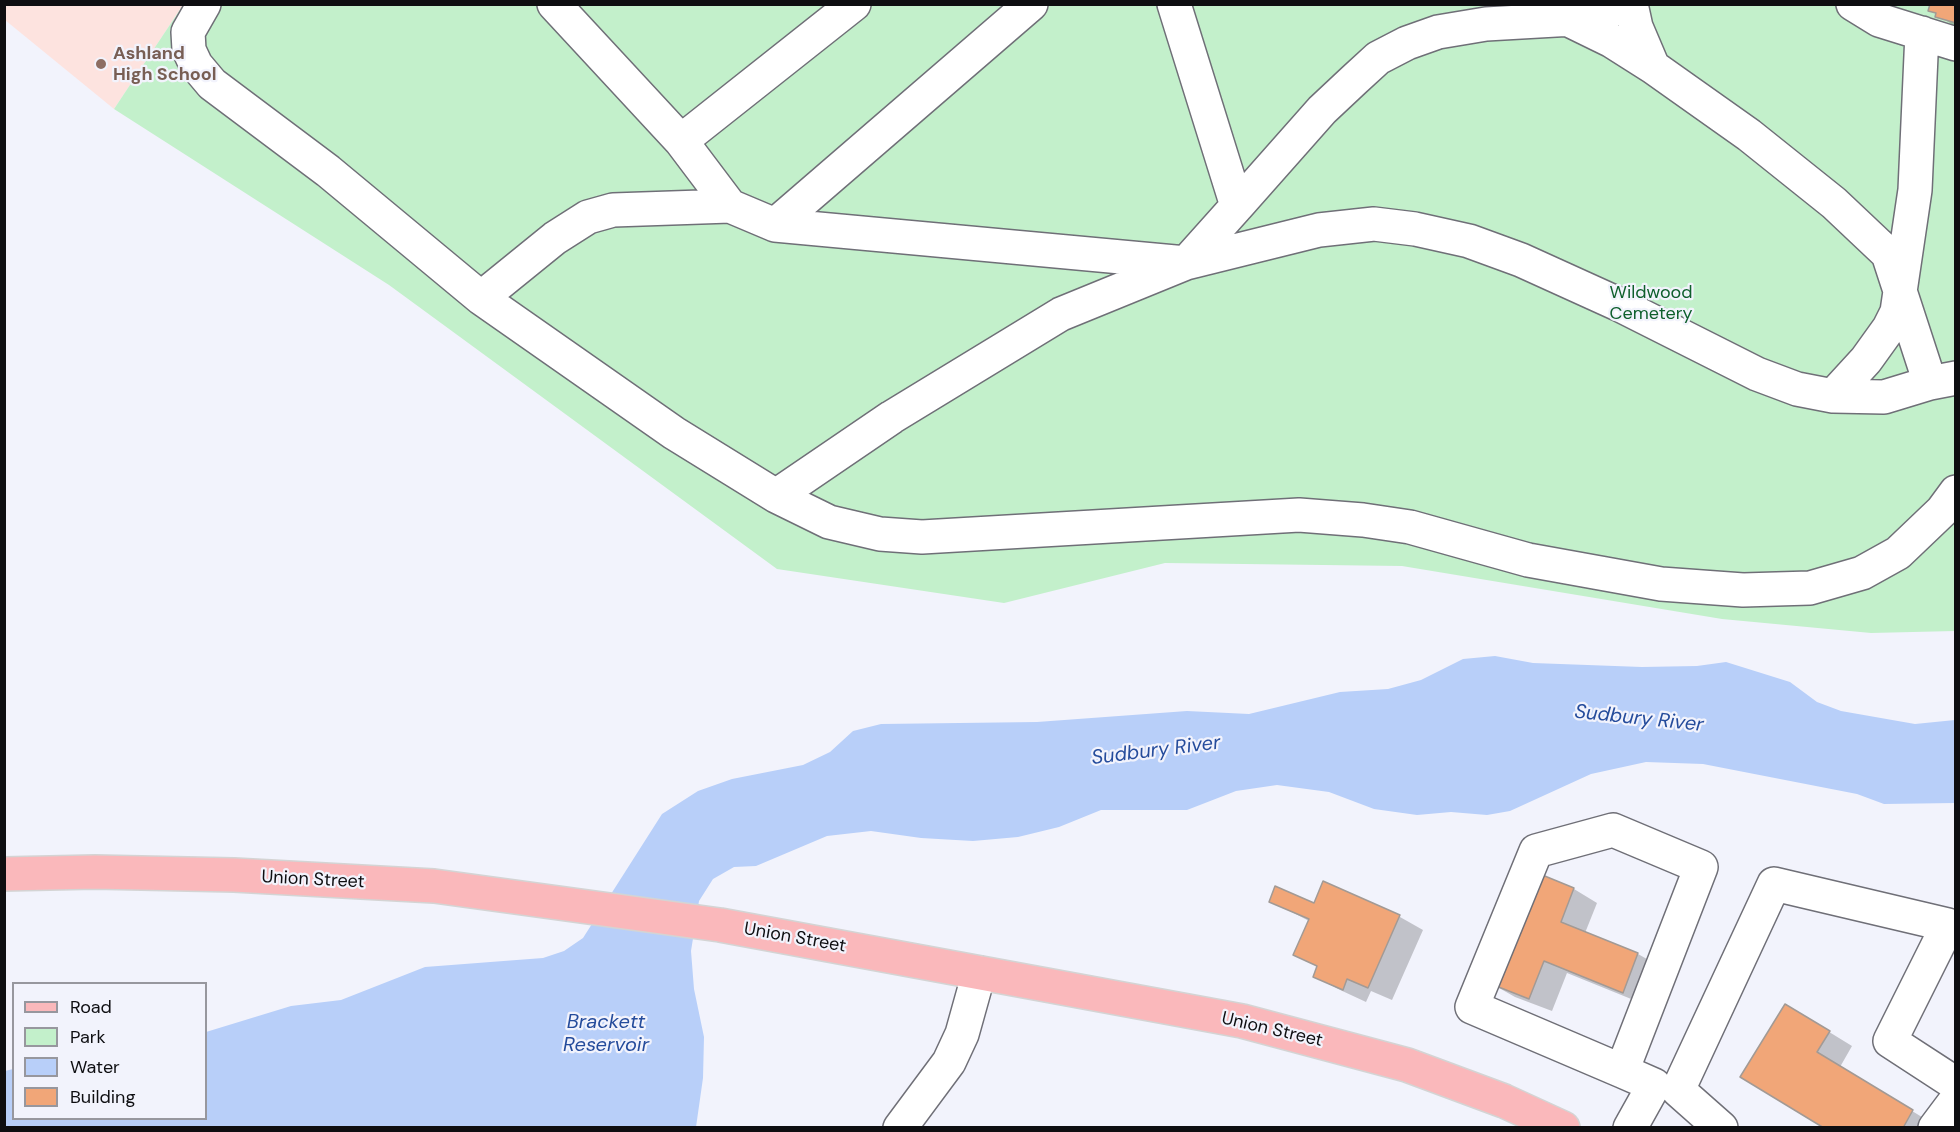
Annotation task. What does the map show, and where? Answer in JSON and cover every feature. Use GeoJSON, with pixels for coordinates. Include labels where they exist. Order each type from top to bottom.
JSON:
{"type":"FeatureCollection","features":[{"type":"Feature","properties":{"kind":"main road","name":"Union Street"},"geometry":{"type":"LineString","coordinates":[[4,874],[95,872],[234,875],[434,886],[720,925],[1242,1022],[1330,1044],[1454,1080],[1563,1128]]}},
{"type":"Feature","properties":{"kind":"street"},"geometry":{"type":"LineString","coordinates":[[204,4],[188,32],[189,50],[196,65],[212,84],[328,171],[481,298],[674,433],[776,496],[829,522],[880,534],[922,537],[1299,515],[1363,520],[1410,527],[1528,560],[1661,584],[1743,590],[1810,588],[1862,573],[1898,553],[1942,511],[1956,492]]}},
{"type":"Feature","properties":{"kind":"street"},"geometry":{"type":"LineString","coordinates":[[554,4],[681,141],[730,206]]}},
{"type":"Feature","properties":{"kind":"street"},"geometry":{"type":"LineString","coordinates":[[681,141],[854,4]]}},
{"type":"Feature","properties":{"kind":"street"},"geometry":{"type":"LineString","coordinates":[[776,225],[1031,4]]}},
{"type":"Feature","properties":{"kind":"street"},"geometry":{"type":"LineString","coordinates":[[1174,4],[1237,206]]}},
{"type":"Feature","properties":{"kind":"street"},"geometry":{"type":"LineString","coordinates":[[1186,263],[1322,110],[1378,58],[1407,43],[1438,32],[1486,24],[1591,18],[1630,4],[1636,27],[1653,66]]}},
{"type":"Feature","properties":{"kind":"street"},"geometry":{"type":"LineString","coordinates":[[1853,4],[1879,20],[1956,44]]}},
{"type":"Feature","properties":{"kind":"street"},"geometry":{"type":"LineString","coordinates":[[776,496],[892,417],[1061,314],[1186,263],[1319,230],[1374,224],[1416,229],[1469,241],[1521,260],[1618,304],[1757,374],[1797,389],[1833,396],[1884,397],[1943,380],[1900,295],[1888,254],[1865,231],[1749,135],[1653,66],[1612,41],[1569,20]]}},
{"type":"Feature","properties":{"kind":"street"},"geometry":{"type":"LineString","coordinates":[[1833,396],[1866,360],[1889,328],[1900,295],[1915,190],[1922,33]]}},
{"type":"Feature","properties":{"kind":"street"},"geometry":{"type":"LineString","coordinates":[[481,298],[555,238],[588,217],[613,210],[730,206],[776,225],[1186,263]]}},
{"type":"Feature","properties":{"kind":"street"},"geometry":{"type":"LineString","coordinates":[[1622,1071],[1701,867],[1613,830],[1536,851],[1472,1007],[1622,1071],[1666,1087],[1722,1128]]}},
{"type":"Feature","properties":{"kind":"street"},"geometry":{"type":"LineString","coordinates":[[1630,1128],[1666,1087],[1774,884],[1948,925],[1890,1041],[1951,1105]]}},
{"type":"Feature","properties":{"kind":"street"},"geometry":{"type":"LineString","coordinates":[[900,1128],[950,1062],[962,1034],[979,974]]}},
{"type":"Feature","properties":{"kind":"shaded area","name":"Ashland High School"},"geometry":{"type":"Polygon","coordinates":[[[4,5],[183,5],[114,109],[5,20],[4,5]]]}},
{"type":"Feature","properties":{"kind":"green space","name":"Wildwood Cemetery"},"geometry":{"type":"Polygon","coordinates":[[[183,5],[1955,5],[1955,631],[1871,633],[1722,619],[1402,566],[1165,563],[1004,603],[777,569],[389,285],[114,109],[183,5]]]}},
{"type":"Feature","properties":{"kind":"water"},"geometry":{"type":"Polygon","coordinates":[[[1495,656],[1533,663],[1642,667],[1697,666],[1726,662],[1790,682],[1817,702],[1841,711],[1915,724],[1955,720],[1955,803],[1884,804],[1857,794],[1703,764],[1646,762],[1591,774],[1510,811],[1487,815],[1451,812],[1417,815],[1374,809],[1329,792],[1277,785],[1236,791],[1187,810],[1101,810],[1059,827],[1018,837],[973,841],[921,838],[871,831],[827,836],[756,866],[734,867],[713,879],[699,901],[691,951],[694,989],[704,1037],[703,1078],[696,1127],[5,1128],[5,1071],[12,1069],[12,1120],[207,1120],[207,1032],[291,1006],[341,1000],[425,967],[543,958],[564,951],[583,938],[662,814],[698,791],[732,779],[803,765],[830,752],[853,731],[881,724],[1037,722],[1187,711],[1249,714],[1340,692],[1388,689],[1421,680],[1463,659],[1495,656]]]}},
{"type":"Feature","properties":{"kind":"building"},"geometry":{"type":"Polygon","coordinates":[[[1930,4],[1956,4],[1956,23],[1935,17],[1936,13],[1928,11],[1930,4]]]}},
{"type":"Feature","properties":{"kind":"building"},"geometry":{"type":"Polygon","coordinates":[[[1535,872],[1574,888],[1561,922],[1638,953],[1623,993],[1544,961],[1529,999],[1491,984],[1535,872]]]}},
{"type":"Feature","properties":{"kind":"building"},"geometry":{"type":"Polygon","coordinates":[[[1323,881],[1400,915],[1368,988],[1347,979],[1343,990],[1313,977],[1317,966],[1293,955],[1309,919],[1269,902],[1275,886],[1314,903],[1323,881]]]}},
{"type":"Feature","properties":{"kind":"building"},"geometry":{"type":"Polygon","coordinates":[[[1785,1004],[1830,1031],[1817,1052],[1913,1110],[1903,1128],[1824,1128],[1740,1077],[1785,1004]]]}},
{"type":"Feature","properties":{"kind":"place","name":"Ashland High School"},"geometry":{"type":"Point","coordinates":[101,64]}},
{"type":"Feature","properties":{"kind":"water label","name":"Sudbury River"},"geometry":{"type":"Point","coordinates":[1639,719]}},
{"type":"Feature","properties":{"kind":"water label","name":"Sudbury River"},"geometry":{"type":"Point","coordinates":[1156,751]}},
{"type":"Feature","properties":{"kind":"water label","name":"Brackett Reservoir"},"geometry":{"type":"Point","coordinates":[606,1034]}}]}
